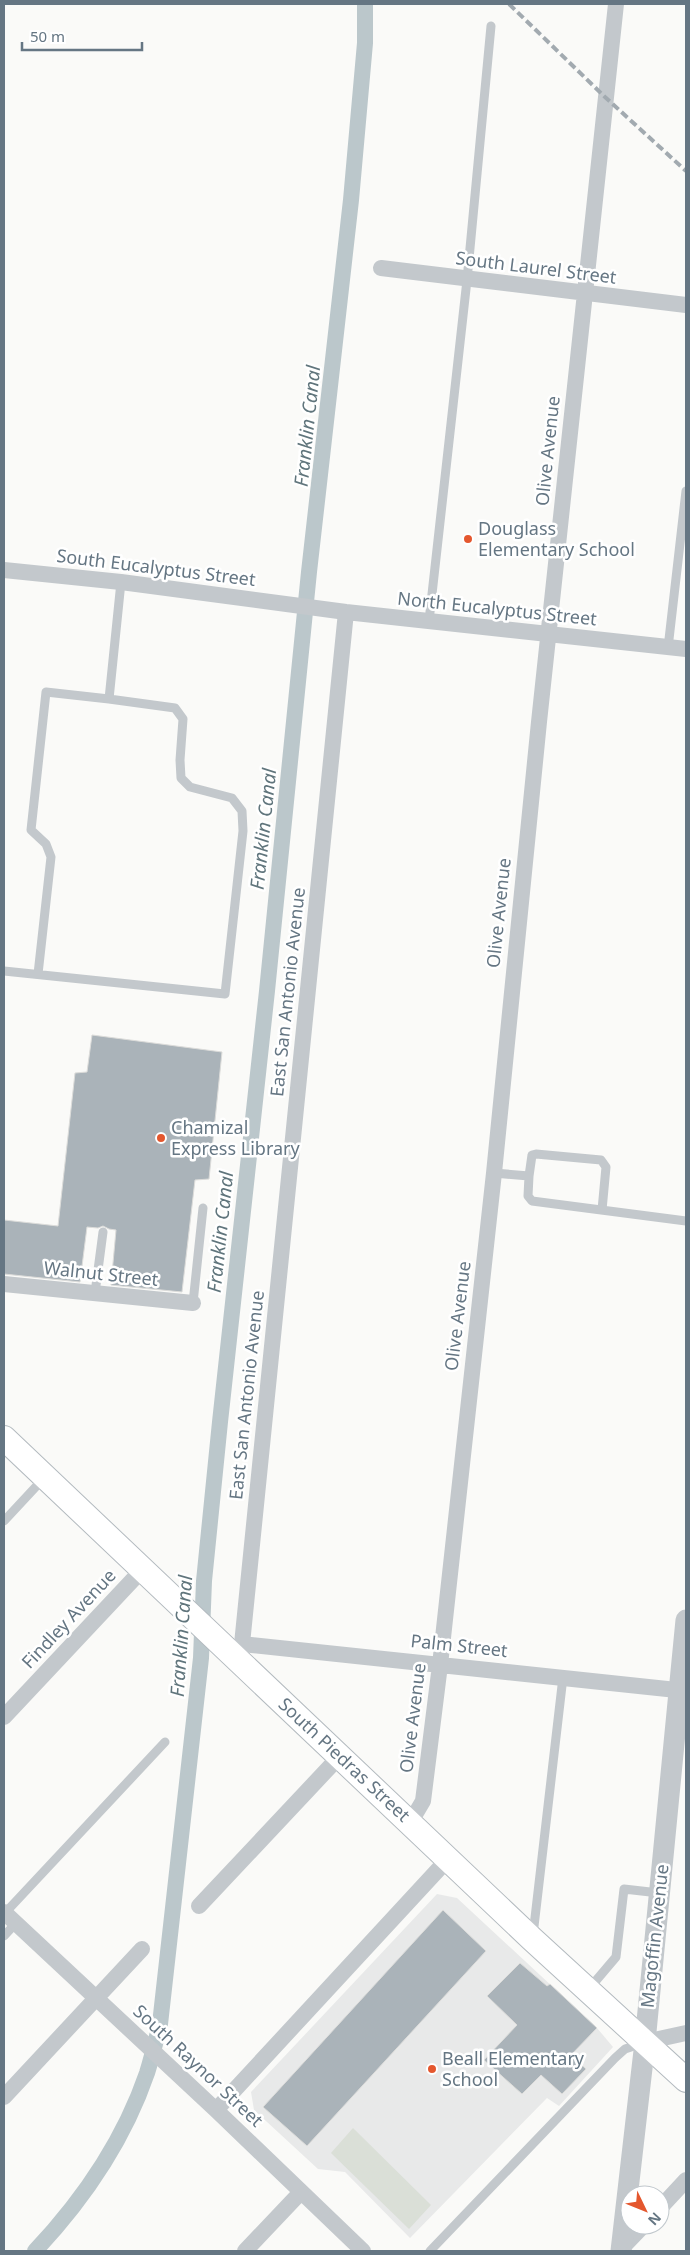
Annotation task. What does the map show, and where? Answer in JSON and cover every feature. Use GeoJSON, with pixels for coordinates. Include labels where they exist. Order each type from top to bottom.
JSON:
{"type":"FeatureCollection","features":[{"type":"Feature","properties":{"kind":"main road","name":"South Piedras Street"},"geometry":{"type":"LineString","coordinates":[[4,1438],[172,1598],[230,1646],[339,1756],[686,2080]]}},
{"type":"Feature","properties":{"kind":"street","name":"Olive Avenue"},"geometry":{"type":"LineString","coordinates":[[410,1823],[422,1801],[440,1665],[494,1172],[584,294],[616,4]]}},
{"type":"Feature","properties":{"kind":"street","name":"South Laurel Street"},"geometry":{"type":"LineString","coordinates":[[381,268],[686,305]]}},
{"type":"Feature","properties":{"kind":"street","name":"South Eucalyptus Street"},"geometry":{"type":"LineString","coordinates":[[4,570],[121,582],[304,607]]}},
{"type":"Feature","properties":{"kind":"street","name":"North Eucalyptus Street"},"geometry":{"type":"LineString","coordinates":[[304,607],[686,650]]}},
{"type":"Feature","properties":{"kind":"street","name":"East San Antonio Avenue"},"geometry":{"type":"LineString","coordinates":[[230,1646],[346,612]]}},
{"type":"Feature","properties":{"kind":"street","name":"Walnut Street"},"geometry":{"type":"LineString","coordinates":[[4,1284],[193,1303]]}},
{"type":"Feature","properties":{"kind":"street","name":"Findley Avenue"},"geometry":{"type":"LineString","coordinates":[[4,1717],[142,1570]]}},
{"type":"Feature","properties":{"kind":"street","name":"Magoffin Avenue"},"geometry":{"type":"LineString","coordinates":[[621,2250],[682,1690],[686,1620]]}},
{"type":"Feature","properties":{"kind":"street","name":"Palm Street"},"geometry":{"type":"LineString","coordinates":[[230,1646],[682,1690]]}},
{"type":"Feature","properties":{"kind":"street"},"geometry":{"type":"LineString","coordinates":[[198,1906],[339,1756]]}},
{"type":"Feature","properties":{"kind":"street"},"geometry":{"type":"LineString","coordinates":[[216,2110],[448,1859]]}},
{"type":"Feature","properties":{"kind":"street","name":"South Raynor Street"},"geometry":{"type":"LineString","coordinates":[[8,1916],[216,2110],[363,2251]]}},
{"type":"Feature","properties":{"kind":"street"},"geometry":{"type":"LineString","coordinates":[[4,2097],[142,1950]]}},
{"type":"Feature","properties":{"kind":"street"},"geometry":{"type":"LineString","coordinates":[[645,2042],[686,2033]]}},
{"type":"Feature","properties":{"kind":"street"},"geometry":{"type":"LineString","coordinates":[[670,2197],[686,2180]]}},
{"type":"Feature","properties":{"kind":"street"},"geometry":{"type":"LineString","coordinates":[[245,2251],[301,2192]]}},
{"type":"Feature","properties":{"kind":"street"},"geometry":{"type":"LineString","coordinates":[[621,2250],[635,2235]]}},
{"type":"Feature","properties":{"kind":"lane"},"geometry":{"type":"LineString","coordinates":[[429,621],[468,280],[491,26]]}},
{"type":"Feature","properties":{"kind":"lane"},"geometry":{"type":"LineString","coordinates":[[668,648],[686,491]]}},
{"type":"Feature","properties":{"kind":"lane"},"geometry":{"type":"LineString","coordinates":[[109,699],[121,582]]}},
{"type":"Feature","properties":{"kind":"lane"},"geometry":{"type":"LineString","coordinates":[[4,971],[225,994],[243,831],[242,811],[232,798],[190,787],[181,778],[182,718],[175,708],[46,692],[31,830],[46,844],[51,857],[38,974]]}},
{"type":"Feature","properties":{"kind":"lane"},"geometry":{"type":"LineString","coordinates":[[602,1210],[606,1166],[601,1160],[536,1154],[532,1156],[528,1196],[532,1201],[686,1221]]}},
{"type":"Feature","properties":{"kind":"lane"},"geometry":{"type":"LineString","coordinates":[[494,1172],[529,1176]]}},
{"type":"Feature","properties":{"kind":"lane"},"geometry":{"type":"LineString","coordinates":[[193,1303],[203,1208]]}},
{"type":"Feature","properties":{"kind":"lane"},"geometry":{"type":"LineString","coordinates":[[95,1293],[103,1232]]}},
{"type":"Feature","properties":{"kind":"lane"},"geometry":{"type":"LineString","coordinates":[[4,1521],[45,1478]]}},
{"type":"Feature","properties":{"kind":"lane"},"geometry":{"type":"LineString","coordinates":[[532,1938],[563,1677]]}},
{"type":"Feature","properties":{"kind":"lane"},"geometry":{"type":"LineString","coordinates":[[4,1936],[8,1916],[165,1742]]}},
{"type":"Feature","properties":{"kind":"lane"},"geometry":{"type":"LineString","coordinates":[[588,1990],[616,1957],[624,1889],[659,1893]]}},
{"type":"Feature","properties":{"kind":"lane"},"geometry":{"type":"LineString","coordinates":[[430,2251],[615,2058],[626,2050],[645,2042]]}},
{"type":"Feature","properties":{"kind":"shaded area","name":"Beall Elementary School"},"geometry":{"type":"Polygon","coordinates":[[[437,1894],[457,1898],[597,2028],[613,2047],[559,2106],[547,2098],[410,2238],[345,2172],[318,2169],[254,2110],[251,2092],[437,1894]]]}},
{"type":"Feature","properties":{"kind":"shaded area"},"geometry":{"type":"Polygon","coordinates":[[[353,2128],[431,2205],[409,2229],[331,2153],[353,2128]]]}},
{"type":"Feature","properties":{"kind":"building"},"geometry":{"type":"Polygon","coordinates":[[[92,1035],[222,1052],[209,1179],[195,1180],[182,1292],[111,1285],[116,1230],[103,1226],[98,1228],[87,1227],[80,1282],[4,1274],[4,1220],[58,1226],[75,1073],[87,1072],[92,1035]]]}},
{"type":"Feature","properties":{"kind":"building"},"geometry":{"type":"Polygon","coordinates":[[[443,1910],[486,1951],[307,2146],[263,2107],[443,1910]]]}},
{"type":"Feature","properties":{"kind":"building"},"geometry":{"type":"Polygon","coordinates":[[[520,1963],[547,1986],[550,1984],[597,2028],[571,2055],[586,2069],[562,2094],[541,2075],[522,2094],[484,2060],[517,2025],[487,1996],[520,1963]]]}},
{"type":"Feature","properties":{"kind":"waterway","name":"Franklin Canal"},"geometry":{"type":"LineString","coordinates":[[35,2251],[70,2211],[85,2190],[127,2122],[147,2073],[160,2024],[201,1658],[204,1581],[267,991],[309,572],[351,200],[365,43],[365,4]]}},
{"type":"Feature","properties":{"kind":"railway"},"geometry":{"type":"LineString","coordinates":[[509,4],[605,97],[686,171]]}},
{"type":"Feature","properties":{"kind":"place","name":"Douglass Elementary School"},"geometry":{"type":"Point","coordinates":[468,539]}},
{"type":"Feature","properties":{"kind":"place","name":"Chamizal Express Library"},"geometry":{"type":"Point","coordinates":[161,1138]}},
{"type":"Feature","properties":{"kind":"place","name":"Beall Elementary School"},"geometry":{"type":"Point","coordinates":[432,2069]}}]}
